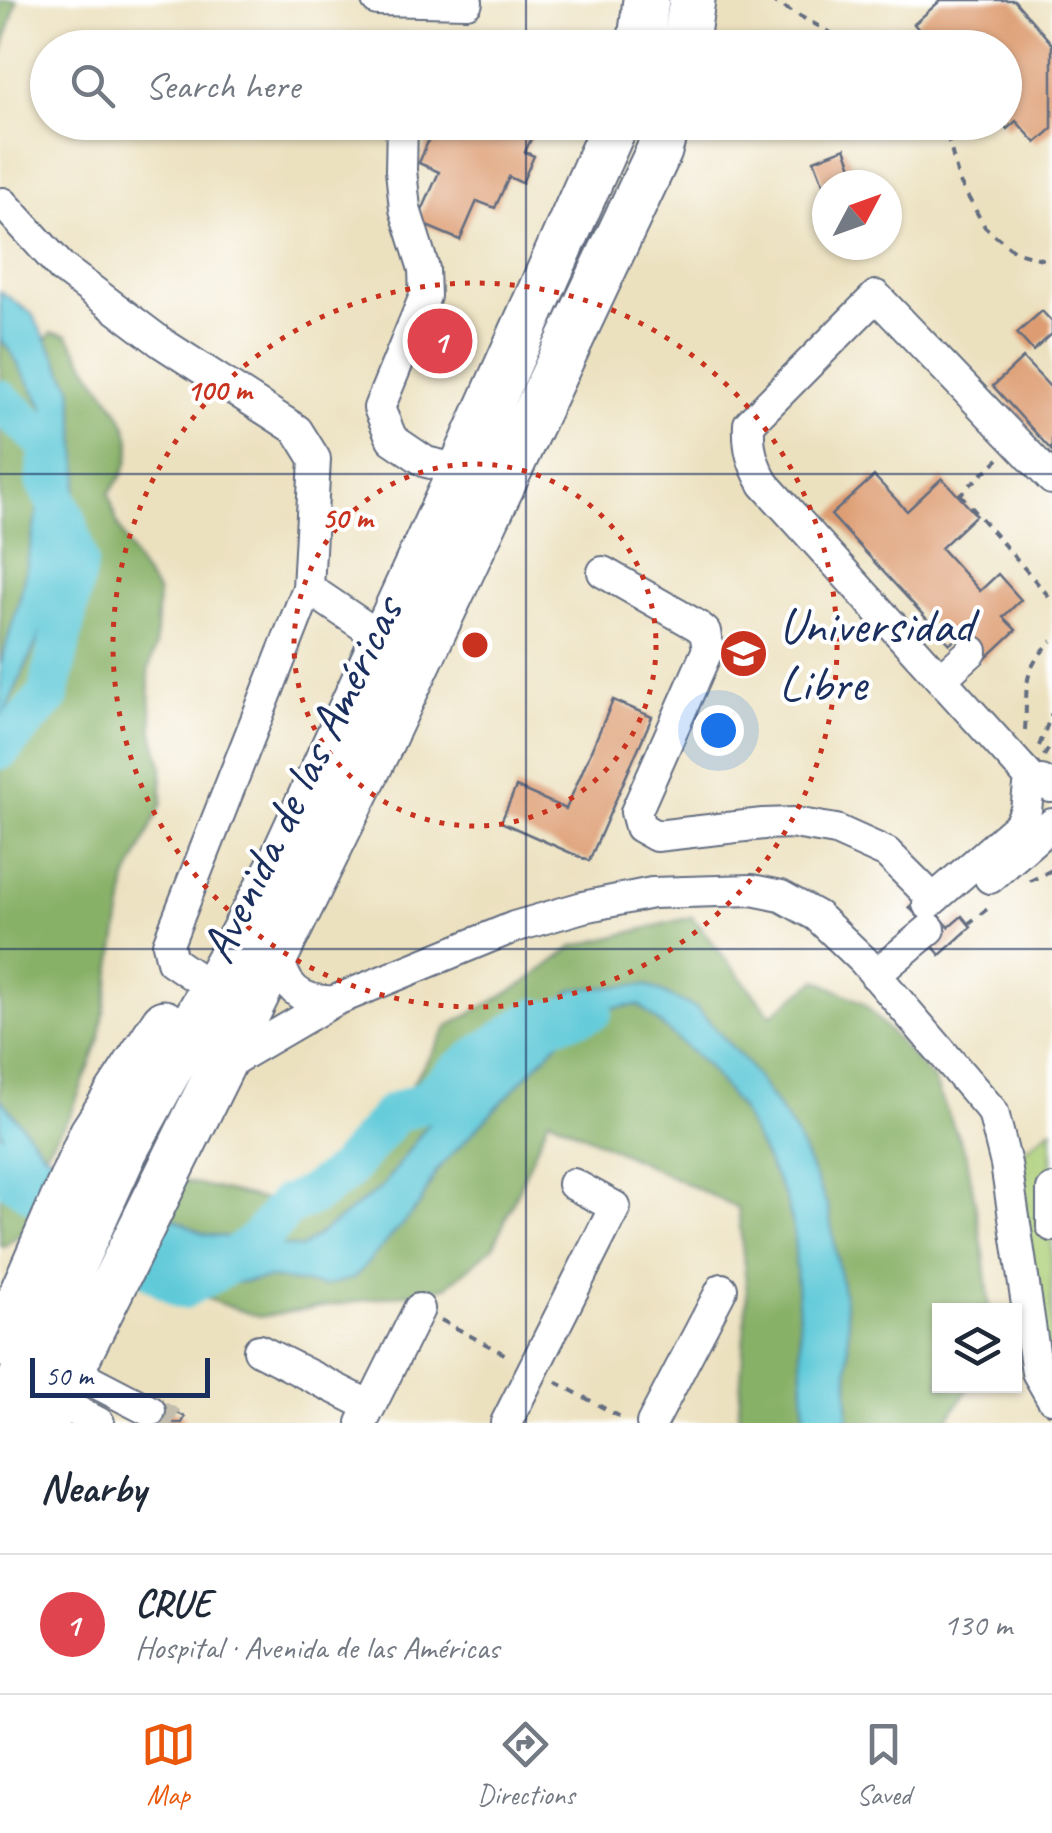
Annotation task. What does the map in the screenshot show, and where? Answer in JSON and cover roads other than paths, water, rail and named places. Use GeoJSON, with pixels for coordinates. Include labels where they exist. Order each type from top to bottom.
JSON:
{"type":"FeatureCollection","features":[{"type":"Feature","properties":{"kind":"highway"},"geometry":{"type":"LineString","coordinates":[[642,30],[646,0]]}},
{"type":"Feature","properties":{"kind":"highway"},"geometry":{"type":"LineString","coordinates":[[688,30],[692,0]]}},
{"type":"Feature","properties":{"kind":"highway","name":"Avenida de las Américas"},"geometry":{"type":"LineString","coordinates":[[108,1142],[278,869],[462,470],[608,140]]}},
{"type":"Feature","properties":{"kind":"highway","name":"Avenida de las Américas"},"geometry":{"type":"LineString","coordinates":[[56,1405],[388,727],[662,140]]}},
{"type":"Feature","properties":{"kind":"highway"},"geometry":{"type":"LineString","coordinates":[[1,1423],[55,1262],[108,1142],[194,976],[278,869]]}},
{"type":"Feature","properties":{"kind":"highway"},"geometry":{"type":"LineString","coordinates":[[0,1344],[55,1262]]}},
{"type":"Feature","properties":{"kind":"street"},"geometry":{"type":"LineString","coordinates":[[376,0],[467,2]]}},
{"type":"Feature","properties":{"kind":"street"},"geometry":{"type":"LineString","coordinates":[[402,140],[406,209],[424,269],[425,296],[379,408],[392,438],[426,462],[462,470]]}},
{"type":"Feature","properties":{"kind":"street"},"geometry":{"type":"LineString","coordinates":[[3,203],[62,268],[162,343],[297,430],[314,459],[308,588],[168,944],[172,962],[194,976]]}},
{"type":"Feature","properties":{"kind":"street"},"geometry":{"type":"LineString","coordinates":[[869,968],[1019,825],[1026,810],[1026,793],[1044,778],[941,678],[764,484],[752,462],[749,424],[876,296],[1052,479]]}},
{"type":"Feature","properties":{"kind":"street"},"geometry":{"type":"LineString","coordinates":[[603,572],[698,626],[708,640],[708,648],[636,812],[640,828],[656,836],[794,823],[836,830],[887,853],[930,913]]}},
{"type":"Feature","properties":{"kind":"street"},"geometry":{"type":"LineString","coordinates":[[308,588],[383,639]]}},
{"type":"Feature","properties":{"kind":"street"},"geometry":{"type":"LineString","coordinates":[[941,678],[972,651]]}},
{"type":"Feature","properties":{"kind":"street"},"geometry":{"type":"LineString","coordinates":[[930,913],[1051,826]]}},
{"type":"Feature","properties":{"kind":"street"},"geometry":{"type":"LineString","coordinates":[[219,1069],[334,1000],[514,927],[582,907],[652,893],[752,890],[781,896],[817,916],[869,968],[993,1112],[1002,1144],[1036,1372],[1052,1398]]}},
{"type":"Feature","properties":{"kind":"street"},"geometry":{"type":"LineString","coordinates":[[278,952],[280,969],[301,996],[317,1002],[334,1000]]}},
{"type":"Feature","properties":{"kind":"street"},"geometry":{"type":"LineString","coordinates":[[506,1423],[614,1207],[573,1184]]}},
{"type":"Feature","properties":{"kind":"street"},"geometry":{"type":"LineString","coordinates":[[1052,1190],[1052,1226]]}},
{"type":"Feature","properties":{"kind":"street"},"geometry":{"type":"LineString","coordinates":[[1018,1243],[1035,1240],[1052,1246]]}},
{"type":"Feature","properties":{"kind":"street"},"geometry":{"type":"LineString","coordinates":[[652,1423],[722,1289]]}},
{"type":"Feature","properties":{"kind":"street"},"geometry":{"type":"LineString","coordinates":[[259,1350],[366,1415],[420,1308]]}},
{"type":"Feature","properties":{"kind":"street"},"geometry":{"type":"LineString","coordinates":[[56,1405],[150,1410]]}},
{"type":"Feature","properties":{"kind":"street"},"geometry":{"type":"LineString","coordinates":[[56,1405],[99,1423]]}},
{"type":"Feature","properties":{"kind":"water"},"geometry":{"type":"Polygon","coordinates":[[[0,291],[32,314],[72,387],[79,474],[49,615],[0,723],[0,666],[20,598],[51,445],[43,406],[0,339],[0,291]]]}},
{"type":"Feature","properties":{"kind":"water"},"geometry":{"type":"Polygon","coordinates":[[[647,985],[697,1009],[749,1066],[794,1131],[828,1207],[848,1321],[848,1423],[805,1423],[794,1232],[786,1199],[741,1110],[706,1065],[639,1005],[589,1010],[436,1171],[420,1204],[354,1278],[324,1286],[272,1278],[224,1284],[176,1266],[53,1200],[0,1131],[0,1098],[44,1153],[204,1234],[301,1248],[382,1187],[435,1114],[465,1082],[573,989],[647,985]]]}},
{"type":"Feature","properties":{"kind":"waterway"},"geometry":{"type":"LineString","coordinates":[[0,401],[51,445],[46,480],[66,521],[77,562],[48,696],[0,749]]}},
{"type":"Feature","properties":{"kind":"waterway"},"geometry":{"type":"LineString","coordinates":[[0,1156],[14,1179],[183,1288],[258,1241],[287,1205],[310,1196],[344,1172],[393,1114],[424,1102],[459,1071],[536,1019],[548,1023],[592,1010]]}},
{"type":"Feature","properties":{"kind":"tunnel"},"geometry":{"type":"LineString","coordinates":[[150,1411],[173,1423]]}},
{"type":"Feature","properties":{"kind":"place","name":"CRUE"},"geometry":{"type":"Point","coordinates":[440,341]}},
{"type":"Feature","properties":{"kind":"place","name":"Universidad Libre"},"geometry":{"type":"Point","coordinates":[744,653]}}]}
